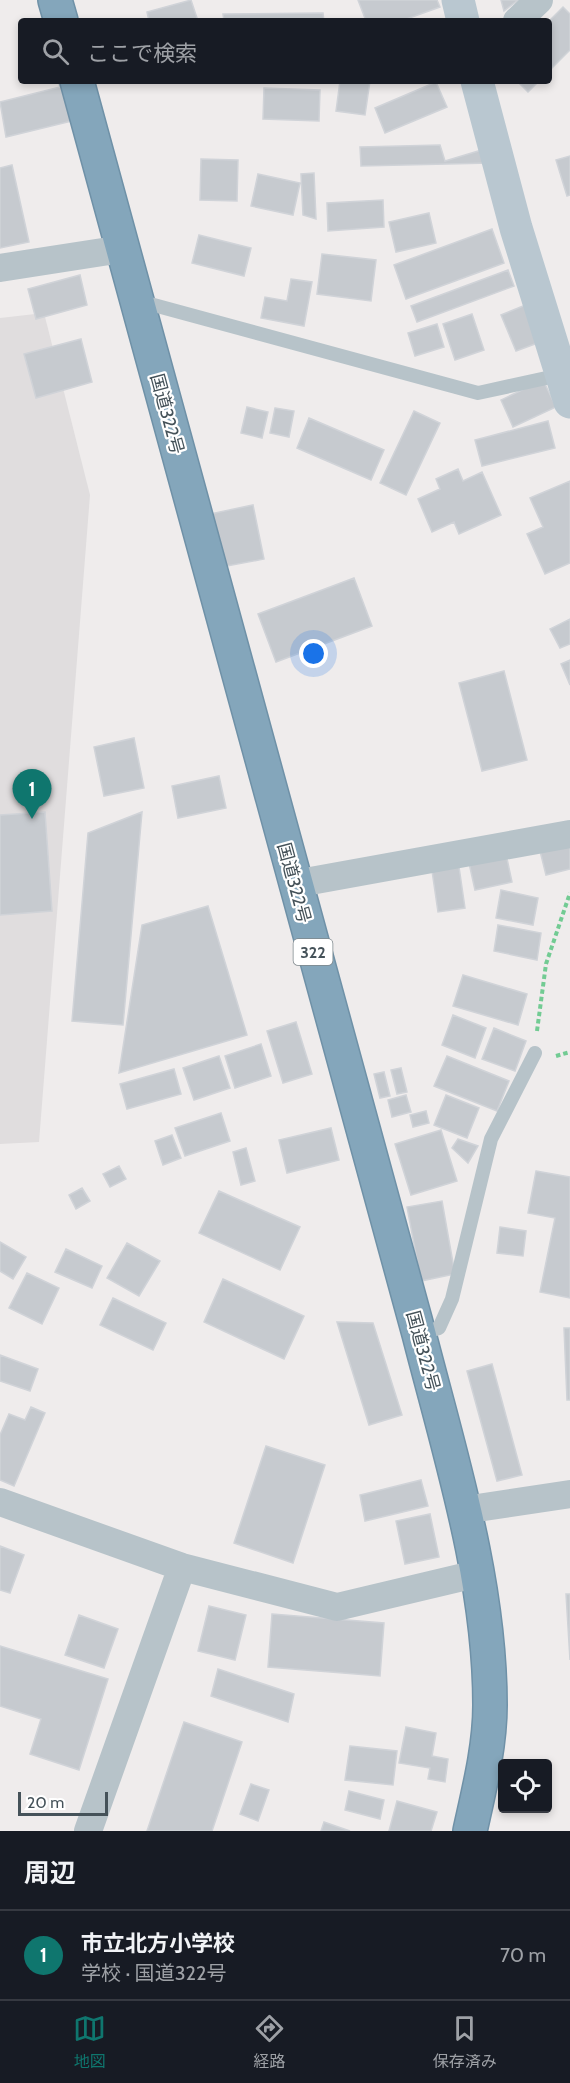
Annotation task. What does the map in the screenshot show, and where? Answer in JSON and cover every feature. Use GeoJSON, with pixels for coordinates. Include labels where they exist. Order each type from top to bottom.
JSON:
{"type":"FeatureCollection","features":[{"type":"Feature","properties":{"kind":"highway"},"geometry":{"type":"LineString","coordinates":[[55,0],[60,18]]}},
{"type":"Feature","properties":{"kind":"highway","name":"国道322号"},"geometry":{"type":"LineString","coordinates":[[78,84],[294,884],[419,1334],[464,1510],[487,1641],[490,1707],[483,1769],[470,1831]]}},
{"type":"Feature","properties":{"kind":"street"},"geometry":{"type":"LineString","coordinates":[[458,0],[462,18]]}},
{"type":"Feature","properties":{"kind":"street"},"geometry":{"type":"LineString","coordinates":[[520,18],[539,0]]}},
{"type":"Feature","properties":{"kind":"street"},"geometry":{"type":"LineString","coordinates":[[478,84],[565,389]]}},
{"type":"Feature","properties":{"kind":"street"},"geometry":{"type":"LineString","coordinates":[[0,268],[122,249]]}},
{"type":"Feature","properties":{"kind":"street"},"geometry":{"type":"LineString","coordinates":[[294,884],[570,834]]}},
{"type":"Feature","properties":{"kind":"street"},"geometry":{"type":"LineString","coordinates":[[464,1510],[570,1494]]}},
{"type":"Feature","properties":{"kind":"street"},"geometry":{"type":"LineString","coordinates":[[0,1502],[182,1568],[337,1607],[476,1574]]}},
{"type":"Feature","properties":{"kind":"street"},"geometry":{"type":"LineString","coordinates":[[87,1831],[182,1568]]}},
{"type":"Feature","properties":{"kind":"lane"},"geometry":{"type":"LineString","coordinates":[[137,300],[478,393],[565,389]]}},
{"type":"Feature","properties":{"kind":"lane"},"geometry":{"type":"LineString","coordinates":[[419,1334],[439,1328],[452,1299],[491,1139],[535,1053]]}},
{"type":"Feature","properties":{"kind":"path"},"geometry":{"type":"LineString","coordinates":[[570,893],[546,964],[535,1053],[551,1058],[570,1052]]}},
{"type":"Feature","properties":{"kind":"shaded area"},"geometry":{"type":"Polygon","coordinates":[[[44,313],[90,495],[39,1142],[0,1144],[0,318],[44,313]]]}},
{"type":"Feature","properties":{"kind":"building"},"geometry":{"type":"Polygon","coordinates":[[[191,0],[197,18],[148,18],[147,12],[191,0]]]}},
{"type":"Feature","properties":{"kind":"building"},"geometry":{"type":"Polygon","coordinates":[[[358,0],[437,0],[440,7],[409,18],[365,18],[358,0]]]}},
{"type":"Feature","properties":{"kind":"building"},"geometry":{"type":"Polygon","coordinates":[[[501,0],[518,0],[504,11],[501,0]]]}},
{"type":"Feature","properties":{"kind":"building"},"geometry":{"type":"Polygon","coordinates":[[[563,7],[570,14],[570,50],[552,68],[552,18],[563,7]]]}},
{"type":"Feature","properties":{"kind":"building"},"geometry":{"type":"Polygon","coordinates":[[[323,13],[324,18],[224,18],[223,14],[323,13]]]}},
{"type":"Feature","properties":{"kind":"building"},"geometry":{"type":"Polygon","coordinates":[[[59,84],[68,84],[76,120],[6,137],[0,102],[60,87],[59,84]]]}},
{"type":"Feature","properties":{"kind":"building"},"geometry":{"type":"Polygon","coordinates":[[[340,84],[370,84],[365,115],[336,111],[340,84]]]}},
{"type":"Feature","properties":{"kind":"building"},"geometry":{"type":"Polygon","coordinates":[[[431,84],[437,84],[447,107],[385,133],[375,108],[431,84]]]}},
{"type":"Feature","properties":{"kind":"building"},"geometry":{"type":"Polygon","coordinates":[[[520,84],[536,84],[528,92],[520,84]]]}},
{"type":"Feature","properties":{"kind":"building"},"geometry":{"type":"Polygon","coordinates":[[[264,88],[320,90],[319,121],[263,119],[264,88]]]}},
{"type":"Feature","properties":{"kind":"building"},"geometry":{"type":"Polygon","coordinates":[[[440,145],[445,161],[485,149],[490,163],[361,166],[360,147],[440,145]]]}},
{"type":"Feature","properties":{"kind":"building"},"geometry":{"type":"Polygon","coordinates":[[[570,156],[570,195],[567,196],[556,160],[570,156]]]}},
{"type":"Feature","properties":{"kind":"building"},"geometry":{"type":"Polygon","coordinates":[[[201,159],[238,160],[237,201],[200,200],[201,159]]]}},
{"type":"Feature","properties":{"kind":"building"},"geometry":{"type":"Polygon","coordinates":[[[12,165],[29,242],[0,248],[0,168],[12,165]]]}},
{"type":"Feature","properties":{"kind":"building"},"geometry":{"type":"Polygon","coordinates":[[[314,173],[316,219],[303,215],[301,174],[314,173]]]}},
{"type":"Feature","properties":{"kind":"building"},"geometry":{"type":"Polygon","coordinates":[[[258,174],[300,183],[293,215],[251,206],[258,174]]]}},
{"type":"Feature","properties":{"kind":"building"},"geometry":{"type":"Polygon","coordinates":[[[383,200],[384,227],[328,231],[327,203],[383,200]]]}},
{"type":"Feature","properties":{"kind":"building"},"geometry":{"type":"Polygon","coordinates":[[[429,213],[436,243],[396,252],[389,222],[429,213]]]}},
{"type":"Feature","properties":{"kind":"building"},"geometry":{"type":"Polygon","coordinates":[[[492,229],[504,263],[406,299],[394,265],[492,229]]]}},
{"type":"Feature","properties":{"kind":"building"},"geometry":{"type":"Polygon","coordinates":[[[199,235],[251,248],[244,276],[192,263],[199,235]]]}},
{"type":"Feature","properties":{"kind":"building"},"geometry":{"type":"Polygon","coordinates":[[[322,254],[376,260],[371,301],[317,294],[322,254]]]}},
{"type":"Feature","properties":{"kind":"building"},"geometry":{"type":"Polygon","coordinates":[[[508,270],[514,286],[417,322],[411,306],[508,270]]]}},
{"type":"Feature","properties":{"kind":"building"},"geometry":{"type":"Polygon","coordinates":[[[80,275],[87,305],[36,319],[28,289],[80,275]]]}},
{"type":"Feature","properties":{"kind":"building"},"geometry":{"type":"Polygon","coordinates":[[[291,279],[312,282],[304,326],[261,318],[265,297],[287,301],[291,279]]]}},
{"type":"Feature","properties":{"kind":"building"},"geometry":{"type":"Polygon","coordinates":[[[528,304],[543,341],[516,351],[501,315],[528,304]]]}},
{"type":"Feature","properties":{"kind":"building"},"geometry":{"type":"Polygon","coordinates":[[[472,314],[484,350],[455,360],[443,324],[472,314]]]}},
{"type":"Feature","properties":{"kind":"building"},"geometry":{"type":"Polygon","coordinates":[[[437,324],[444,347],[415,356],[408,333],[437,324]]]}},
{"type":"Feature","properties":{"kind":"building"},"geometry":{"type":"Polygon","coordinates":[[[81,339],[92,382],[36,398],[24,354],[81,339]]]}},
{"type":"Feature","properties":{"kind":"building"},"geometry":{"type":"Polygon","coordinates":[[[543,380],[556,407],[513,427],[501,400],[543,380]]]}},
{"type":"Feature","properties":{"kind":"building"},"geometry":{"type":"Polygon","coordinates":[[[247,407],[268,412],[262,438],[241,433],[247,407]]]}},
{"type":"Feature","properties":{"kind":"building"},"geometry":{"type":"Polygon","coordinates":[[[275,408],[294,411],[289,437],[270,433],[275,408]]]}},
{"type":"Feature","properties":{"kind":"building"},"geometry":{"type":"Polygon","coordinates":[[[414,411],[440,423],[406,495],[380,483],[414,411]]]}},
{"type":"Feature","properties":{"kind":"building"},"geometry":{"type":"Polygon","coordinates":[[[309,418],[384,450],[371,480],[297,448],[309,418]]]}},
{"type":"Feature","properties":{"kind":"building"},"geometry":{"type":"Polygon","coordinates":[[[548,421],[555,448],[482,466],[475,440],[548,421]]]}},
{"type":"Feature","properties":{"kind":"building"},"geometry":{"type":"Polygon","coordinates":[[[458,469],[463,481],[482,472],[501,515],[459,534],[454,522],[432,532],[418,499],[440,489],[436,479],[458,469]]]}},
{"type":"Feature","properties":{"kind":"building"},"geometry":{"type":"Polygon","coordinates":[[[570,481],[570,563],[545,574],[527,534],[543,527],[530,498],[570,481]]]}},
{"type":"Feature","properties":{"kind":"building"},"geometry":{"type":"Polygon","coordinates":[[[253,505],[264,559],[227,566],[218,556],[210,514],[253,505]]]}},
{"type":"Feature","properties":{"kind":"building"},"geometry":{"type":"Polygon","coordinates":[[[354,578],[372,626],[276,662],[258,614],[354,578]]]}},
{"type":"Feature","properties":{"kind":"building"},"geometry":{"type":"Polygon","coordinates":[[[570,619],[570,644],[560,648],[550,629],[570,619]]]}},
{"type":"Feature","properties":{"kind":"building"},"geometry":{"type":"Polygon","coordinates":[[[570,660],[570,685],[561,664],[570,660]]]}},
{"type":"Feature","properties":{"kind":"building"},"geometry":{"type":"Polygon","coordinates":[[[504,671],[527,760],[482,771],[459,683],[504,671]]]}},
{"type":"Feature","properties":{"kind":"building"},"geometry":{"type":"Polygon","coordinates":[[[134,738],[144,788],[104,796],[94,747],[134,738]]]}},
{"type":"Feature","properties":{"kind":"building"},"geometry":{"type":"Polygon","coordinates":[[[219,776],[226,808],[178,818],[172,786],[219,776]]]}},
{"type":"Feature","properties":{"kind":"building"},"geometry":{"type":"Polygon","coordinates":[[[45,812],[52,911],[0,915],[0,815],[45,812]]]}},
{"type":"Feature","properties":{"kind":"building"},"geometry":{"type":"Polygon","coordinates":[[[142,812],[123,1025],[72,1021],[88,833],[142,812]]]}},
{"type":"Feature","properties":{"kind":"building"},"geometry":{"type":"Polygon","coordinates":[[[570,845],[570,869],[546,875],[539,847],[570,845]]]}},
{"type":"Feature","properties":{"kind":"building"},"geometry":{"type":"Polygon","coordinates":[[[506,854],[512,882],[475,890],[469,863],[506,854]]]}},
{"type":"Feature","properties":{"kind":"building"},"geometry":{"type":"Polygon","coordinates":[[[458,860],[465,908],[438,912],[431,864],[458,860]]]}},
{"type":"Feature","properties":{"kind":"building"},"geometry":{"type":"Polygon","coordinates":[[[501,890],[538,898],[533,925],[496,918],[501,890]]]}},
{"type":"Feature","properties":{"kind":"building"},"geometry":{"type":"Polygon","coordinates":[[[208,906],[247,1035],[119,1073],[142,925],[208,906]]]}},
{"type":"Feature","properties":{"kind":"building"},"geometry":{"type":"Polygon","coordinates":[[[498,925],[541,933],[537,960],[494,951],[498,925]]]}},
{"type":"Feature","properties":{"kind":"building"},"geometry":{"type":"Polygon","coordinates":[[[463,975],[527,994],[518,1025],[453,1006],[463,975]]]}},
{"type":"Feature","properties":{"kind":"building"},"geometry":{"type":"Polygon","coordinates":[[[453,1015],[486,1028],[475,1058],[442,1045],[453,1015]]]}},
{"type":"Feature","properties":{"kind":"building"},"geometry":{"type":"Polygon","coordinates":[[[296,1022],[312,1074],[283,1083],[267,1031],[296,1022]]]}},
{"type":"Feature","properties":{"kind":"building"},"geometry":{"type":"Polygon","coordinates":[[[494,1028],[526,1041],[515,1071],[482,1059],[494,1028]]]}},
{"type":"Feature","properties":{"kind":"building"},"geometry":{"type":"Polygon","coordinates":[[[261,1044],[271,1076],[235,1088],[225,1056],[261,1044]]]}},
{"type":"Feature","properties":{"kind":"building"},"geometry":{"type":"Polygon","coordinates":[[[219,1056],[230,1088],[194,1100],[183,1068],[219,1056]]]}},
{"type":"Feature","properties":{"kind":"building"},"geometry":{"type":"Polygon","coordinates":[[[447,1056],[509,1081],[497,1111],[434,1086],[447,1056]]]}},
{"type":"Feature","properties":{"kind":"building"},"geometry":{"type":"Polygon","coordinates":[[[401,1068],[407,1092],[397,1094],[391,1070],[401,1068]]]}},
{"type":"Feature","properties":{"kind":"building"},"geometry":{"type":"Polygon","coordinates":[[[174,1069],[181,1094],[127,1109],[120,1084],[174,1069]]]}},
{"type":"Feature","properties":{"kind":"building"},"geometry":{"type":"Polygon","coordinates":[[[384,1072],[390,1096],[380,1098],[374,1074],[384,1072]]]}},
{"type":"Feature","properties":{"kind":"building"},"geometry":{"type":"Polygon","coordinates":[[[406,1095],[411,1112],[392,1117],[388,1100],[406,1095]]]}},
{"type":"Feature","properties":{"kind":"building"},"geometry":{"type":"Polygon","coordinates":[[[446,1095],[479,1108],[467,1138],[434,1125],[446,1095]]]}},
{"type":"Feature","properties":{"kind":"building"},"geometry":{"type":"Polygon","coordinates":[[[426,1111],[429,1123],[413,1127],[410,1115],[426,1111]]]}},
{"type":"Feature","properties":{"kind":"building"},"geometry":{"type":"Polygon","coordinates":[[[221,1113],[230,1141],[185,1156],[175,1128],[221,1113]]]}},
{"type":"Feature","properties":{"kind":"building"},"geometry":{"type":"Polygon","coordinates":[[[331,1128],[339,1160],[287,1173],[279,1140],[331,1128]]]}},
{"type":"Feature","properties":{"kind":"building"},"geometry":{"type":"Polygon","coordinates":[[[441,1130],[457,1181],[411,1195],[395,1144],[441,1130]]]}},
{"type":"Feature","properties":{"kind":"building"},"geometry":{"type":"Polygon","coordinates":[[[172,1135],[181,1158],[163,1165],[155,1141],[172,1135]]]}},
{"type":"Feature","properties":{"kind":"building"},"geometry":{"type":"Polygon","coordinates":[[[458,1139],[478,1146],[468,1163],[452,1148],[458,1139]]]}},
{"type":"Feature","properties":{"kind":"building"},"geometry":{"type":"Polygon","coordinates":[[[246,1148],[255,1181],[241,1185],[233,1152],[246,1148]]]}},
{"type":"Feature","properties":{"kind":"building"},"geometry":{"type":"Polygon","coordinates":[[[119,1166],[126,1179],[110,1187],[103,1174],[119,1166]]]}},
{"type":"Feature","properties":{"kind":"building"},"geometry":{"type":"Polygon","coordinates":[[[536,1171],[570,1177],[570,1298],[540,1292],[555,1218],[528,1213],[536,1171]]]}},
{"type":"Feature","properties":{"kind":"building"},"geometry":{"type":"Polygon","coordinates":[[[82,1188],[90,1201],[76,1209],[69,1195],[82,1188]]]}},
{"type":"Feature","properties":{"kind":"building"},"geometry":{"type":"Polygon","coordinates":[[[219,1191],[300,1227],[280,1270],[199,1233],[219,1191]]]}},
{"type":"Feature","properties":{"kind":"building"},"geometry":{"type":"Polygon","coordinates":[[[442,1201],[455,1274],[421,1281],[407,1207],[442,1201]]]}},
{"type":"Feature","properties":{"kind":"building"},"geometry":{"type":"Polygon","coordinates":[[[500,1227],[526,1231],[523,1256],[497,1253],[500,1227]]]}},
{"type":"Feature","properties":{"kind":"building"},"geometry":{"type":"Polygon","coordinates":[[[0,1242],[26,1257],[13,1279],[0,1271],[0,1242]]]}},
{"type":"Feature","properties":{"kind":"building"},"geometry":{"type":"Polygon","coordinates":[[[127,1243],[160,1261],[139,1296],[107,1278],[127,1243]]]}},
{"type":"Feature","properties":{"kind":"building"},"geometry":{"type":"Polygon","coordinates":[[[66,1249],[102,1266],[92,1288],[55,1272],[66,1249]]]}},
{"type":"Feature","properties":{"kind":"building"},"geometry":{"type":"Polygon","coordinates":[[[27,1273],[59,1288],[42,1324],[9,1308],[27,1273]]]}},
{"type":"Feature","properties":{"kind":"building"},"geometry":{"type":"Polygon","coordinates":[[[223,1279],[304,1316],[284,1359],[204,1322],[223,1279]]]}},
{"type":"Feature","properties":{"kind":"building"},"geometry":{"type":"Polygon","coordinates":[[[113,1298],[166,1323],[153,1350],[100,1325],[113,1298]]]}},
{"type":"Feature","properties":{"kind":"building"},"geometry":{"type":"Polygon","coordinates":[[[337,1322],[373,1323],[402,1415],[369,1425],[337,1322]]]}},
{"type":"Feature","properties":{"kind":"building"},"geometry":{"type":"Polygon","coordinates":[[[564,1328],[570,1328],[570,1400],[567,1400],[564,1328]]]}},
{"type":"Feature","properties":{"kind":"building"},"geometry":{"type":"Polygon","coordinates":[[[0,1355],[38,1369],[30,1391],[0,1381],[0,1355]]]}},
{"type":"Feature","properties":{"kind":"building"},"geometry":{"type":"Polygon","coordinates":[[[492,1364],[522,1475],[497,1481],[467,1371],[492,1364]]]}},
{"type":"Feature","properties":{"kind":"building"},"geometry":{"type":"Polygon","coordinates":[[[31,1407],[45,1413],[14,1486],[0,1480],[0,1435],[9,1414],[25,1420],[31,1407]]]}},
{"type":"Feature","properties":{"kind":"building"},"geometry":{"type":"Polygon","coordinates":[[[266,1446],[325,1465],[293,1563],[234,1543],[266,1446]]]}},
{"type":"Feature","properties":{"kind":"building"},"geometry":{"type":"Polygon","coordinates":[[[421,1480],[428,1506],[365,1521],[360,1495],[421,1480]]]}},
{"type":"Feature","properties":{"kind":"building"},"geometry":{"type":"Polygon","coordinates":[[[430,1514],[439,1557],[405,1564],[396,1521],[430,1514]]]}},
{"type":"Feature","properties":{"kind":"building"},"geometry":{"type":"Polygon","coordinates":[[[0,1546],[24,1555],[10,1593],[0,1590],[0,1546]]]}},
{"type":"Feature","properties":{"kind":"building"},"geometry":{"type":"Polygon","coordinates":[[[566,1594],[570,1594],[570,1660],[566,1594]]]}},
{"type":"Feature","properties":{"kind":"building"},"geometry":{"type":"Polygon","coordinates":[[[209,1606],[246,1615],[235,1660],[198,1651],[209,1606]]]}},
{"type":"Feature","properties":{"kind":"building"},"geometry":{"type":"Polygon","coordinates":[[[272,1614],[384,1623],[380,1676],[268,1667],[272,1614]]]}},
{"type":"Feature","properties":{"kind":"building"},"geometry":{"type":"Polygon","coordinates":[[[79,1615],[118,1629],[104,1668],[65,1655],[79,1615]]]}},
{"type":"Feature","properties":{"kind":"building"},"geometry":{"type":"Polygon","coordinates":[[[0,1646],[108,1679],[79,1770],[30,1754],[41,1719],[0,1706],[0,1646]]]}},
{"type":"Feature","properties":{"kind":"building"},"geometry":{"type":"Polygon","coordinates":[[[218,1669],[294,1694],[288,1722],[211,1696],[218,1669]]]}},
{"type":"Feature","properties":{"kind":"building"},"geometry":{"type":"Polygon","coordinates":[[[184,1722],[242,1742],[212,1831],[147,1831],[184,1722]]]}},
{"type":"Feature","properties":{"kind":"building"},"geometry":{"type":"Polygon","coordinates":[[[406,1727],[436,1733],[432,1756],[448,1759],[445,1782],[428,1779],[430,1768],[399,1763],[406,1727]]]}},
{"type":"Feature","properties":{"kind":"building"},"geometry":{"type":"Polygon","coordinates":[[[350,1746],[397,1751],[393,1785],[345,1780],[350,1746]]]}},
{"type":"Feature","properties":{"kind":"building"},"geometry":{"type":"Polygon","coordinates":[[[251,1784],[269,1790],[258,1821],[240,1814],[251,1784]]]}},
{"type":"Feature","properties":{"kind":"building"},"geometry":{"type":"Polygon","coordinates":[[[349,1791],[384,1800],[380,1819],[345,1810],[349,1791]]]}},
{"type":"Feature","properties":{"kind":"building"},"geometry":{"type":"Polygon","coordinates":[[[397,1801],[437,1812],[431,1831],[389,1831],[397,1801]]]}},
{"type":"Feature","properties":{"kind":"building"},"geometry":{"type":"Polygon","coordinates":[[[324,1822],[350,1831],[321,1831],[324,1822]]]}},
{"type":"Feature","properties":{"kind":"place","name":"市立北方小学校"},"geometry":{"type":"Point","coordinates":[32,819]}}]}
